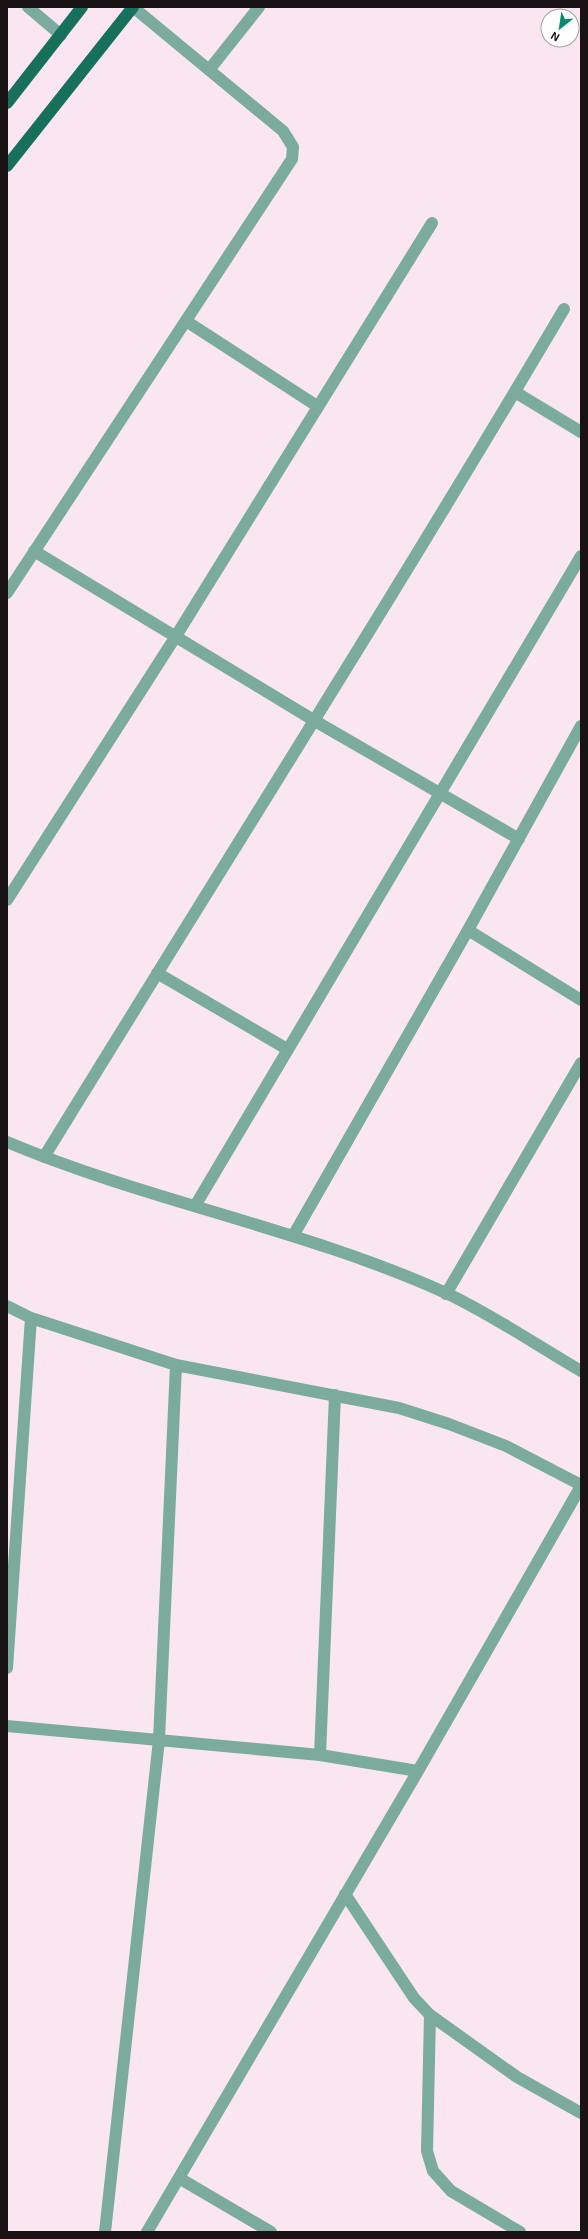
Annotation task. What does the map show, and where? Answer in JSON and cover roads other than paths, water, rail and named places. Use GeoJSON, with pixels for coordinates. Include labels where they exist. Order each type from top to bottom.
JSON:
{"type":"FeatureCollection","features":[{"type":"Feature","properties":{"kind":"main road"},"geometry":{"type":"LineString","coordinates":[[7,103],[82,7]]}},
{"type":"Feature","properties":{"kind":"main road"},"geometry":{"type":"LineString","coordinates":[[7,166],[133,7]]}},
{"type":"Feature","properties":{"kind":"street"},"geometry":{"type":"LineString","coordinates":[[28,7],[60,35]]}},
{"type":"Feature","properties":{"kind":"street"},"geometry":{"type":"LineString","coordinates":[[7,593],[292,159],[293,147],[283,131],[133,7]]}},
{"type":"Feature","properties":{"kind":"street"},"geometry":{"type":"LineString","coordinates":[[209,70],[259,7]]}},
{"type":"Feature","properties":{"kind":"street"},"geometry":{"type":"LineString","coordinates":[[7,900],[176,636],[317,406],[432,223]]}},
{"type":"Feature","properties":{"kind":"street"},"geometry":{"type":"LineString","coordinates":[[44,1157],[247,826],[315,721],[564,309]]}},
{"type":"Feature","properties":{"kind":"street"},"geometry":{"type":"LineString","coordinates":[[186,321],[317,406]]}},
{"type":"Feature","properties":{"kind":"street"},"geometry":{"type":"LineString","coordinates":[[515,392],[581,432]]}},
{"type":"Feature","properties":{"kind":"street"},"geometry":{"type":"LineString","coordinates":[[34,550],[315,721],[519,839]]}},
{"type":"Feature","properties":{"kind":"street"},"geometry":{"type":"LineString","coordinates":[[195,1206],[581,556]]}},
{"type":"Feature","properties":{"kind":"street"},"geometry":{"type":"LineString","coordinates":[[293,1236],[468,930],[581,726]]}},
{"type":"Feature","properties":{"kind":"street"},"geometry":{"type":"LineString","coordinates":[[468,930],[581,1000]]}},
{"type":"Feature","properties":{"kind":"street"},"geometry":{"type":"LineString","coordinates":[[157,973],[287,1049]]}},
{"type":"Feature","properties":{"kind":"street"},"geometry":{"type":"LineString","coordinates":[[446,1294],[581,1063]]}},
{"type":"Feature","properties":{"kind":"street"},"geometry":{"type":"LineString","coordinates":[[7,1142],[44,1157],[293,1236],[446,1294],[581,1371]]}},
{"type":"Feature","properties":{"kind":"street"},"geometry":{"type":"LineString","coordinates":[[7,1306],[31,1318],[176,1364],[255,1381],[399,1408],[449,1424],[506,1446],[581,1486],[418,1771],[147,2232]]}},
{"type":"Feature","properties":{"kind":"street"},"geometry":{"type":"LineString","coordinates":[[7,1668],[31,1318]]}},
{"type":"Feature","properties":{"kind":"street"},"geometry":{"type":"LineString","coordinates":[[105,2232],[159,1740],[176,1364]]}},
{"type":"Feature","properties":{"kind":"street"},"geometry":{"type":"LineString","coordinates":[[320,1755],[335,1395]]}},
{"type":"Feature","properties":{"kind":"street"},"geometry":{"type":"LineString","coordinates":[[7,1726],[320,1755],[418,1771]]}},
{"type":"Feature","properties":{"kind":"street"},"geometry":{"type":"LineString","coordinates":[[345,1894],[414,1998],[430,2015],[517,2077],[581,2113]]}},
{"type":"Feature","properties":{"kind":"street"},"geometry":{"type":"LineString","coordinates":[[430,2015],[427,2151],[433,2171],[451,2191],[520,2232]]}},
{"type":"Feature","properties":{"kind":"street"},"geometry":{"type":"LineString","coordinates":[[178,2178],[271,2232]]}}]}
